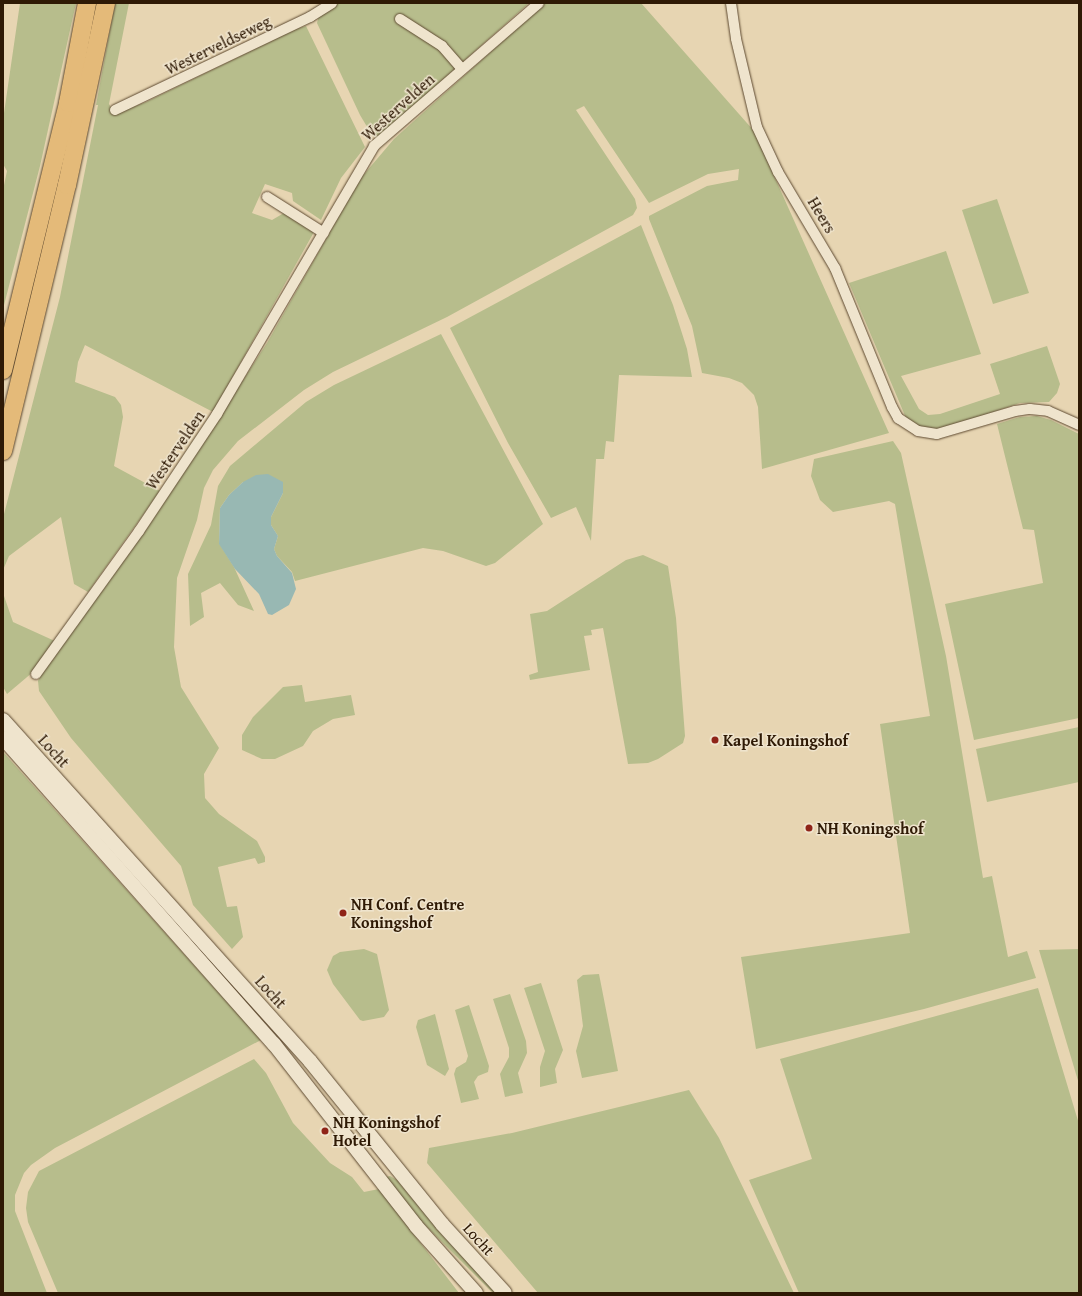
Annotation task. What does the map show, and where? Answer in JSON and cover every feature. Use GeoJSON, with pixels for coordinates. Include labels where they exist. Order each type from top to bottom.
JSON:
{"type":"FeatureCollection","features":[{"type":"Feature","properties":{"kind":"highway"},"geometry":{"type":"LineString","coordinates":[[3,370],[68,103],[87,3]]}},
{"type":"Feature","properties":{"kind":"highway"},"geometry":{"type":"LineString","coordinates":[[3,451],[76,147],[106,3]]}},
{"type":"Feature","properties":{"kind":"main road","name":"Locht"},"geometry":{"type":"LineString","coordinates":[[3,720],[310,1061],[442,1224],[505,1293]]}},
{"type":"Feature","properties":{"kind":"main road","name":"Locht"},"geometry":{"type":"LineString","coordinates":[[3,738],[274,1044],[416,1226],[476,1293]]}},
{"type":"Feature","properties":{"kind":"street","name":"Westerveldseweg"},"geometry":{"type":"LineString","coordinates":[[115,110],[310,17],[332,3]]}},
{"type":"Feature","properties":{"kind":"street","name":"Westervelden"},"geometry":{"type":"LineString","coordinates":[[36,674],[138,531],[217,414],[374,146],[540,3]]}},
{"type":"Feature","properties":{"kind":"street","name":"Heers"},"geometry":{"type":"LineString","coordinates":[[731,3],[736,39],[757,128],[778,172],[835,268],[892,407],[905,429],[937,434],[1015,411],[1030,409],[1048,411],[1079,425]]}},
{"type":"Feature","properties":{"kind":"street"},"geometry":{"type":"LineString","coordinates":[[400,19],[442,46],[462,69]]}},
{"type":"Feature","properties":{"kind":"street"},"geometry":{"type":"LineString","coordinates":[[267,197],[324,233]]}},
{"type":"Feature","properties":{"kind":"green space"},"geometry":{"type":"Polygon","coordinates":[[[20,3],[76,3],[40,166],[3,309],[3,190],[7,171],[3,164],[3,120],[20,3]]]}},
{"type":"Feature","properties":{"kind":"green space"},"geometry":{"type":"Polygon","coordinates":[[[115,3],[129,3],[109,104],[115,114],[146,102],[296,29],[306,26],[365,147],[341,178],[321,220],[293,201],[292,193],[265,184],[252,213],[272,220],[284,213],[314,232],[213,412],[85,345],[78,362],[75,382],[115,397],[121,405],[123,417],[114,466],[160,491],[88,592],[74,584],[61,517],[9,556],[3,570],[3,518],[60,297],[98,105],[96,105],[115,3]]]}},
{"type":"Feature","properties":{"kind":"green space"},"geometry":{"type":"Polygon","coordinates":[[[336,3],[529,3],[377,138],[372,135],[360,115],[317,23],[319,15],[336,3]]]}},
{"type":"Feature","properties":{"kind":"green space"},"geometry":{"type":"Polygon","coordinates":[[[545,3],[641,3],[754,131],[889,433],[762,469],[758,407],[754,395],[742,383],[729,378],[702,373],[692,326],[649,219],[649,216],[707,186],[738,180],[739,169],[708,174],[649,203],[584,106],[576,110],[635,199],[637,208],[633,215],[447,317],[333,372],[304,390],[238,441],[213,470],[204,488],[197,520],[177,578],[174,647],[181,687],[219,748],[204,774],[205,798],[219,814],[257,841],[265,857],[265,862],[258,864],[255,858],[218,867],[227,907],[237,906],[243,937],[232,949],[193,905],[181,866],[71,738],[39,691],[38,681],[42,671],[147,528],[267,343],[360,179],[394,139],[545,3]]]}},
{"type":"Feature","properties":{"kind":"green space"},"geometry":{"type":"Polygon","coordinates":[[[997,199],[1029,293],[993,304],[962,210],[997,199]]]}},
{"type":"Feature","properties":{"kind":"green space"},"geometry":{"type":"Polygon","coordinates":[[[641,225],[673,305],[687,349],[692,377],[619,375],[614,442],[606,441],[604,459],[596,459],[591,541],[576,507],[551,518],[508,443],[450,328],[641,225]]]}},
{"type":"Feature","properties":{"kind":"green space"},"geometry":{"type":"Polygon","coordinates":[[[946,251],[981,354],[901,376],[919,409],[928,415],[940,414],[1000,394],[990,364],[1047,346],[1060,384],[1057,393],[1049,402],[1020,403],[942,429],[926,431],[906,418],[849,283],[946,251]]]}},
{"type":"Feature","properties":{"kind":"green space"},"geometry":{"type":"Polygon","coordinates":[[[441,334],[543,524],[495,563],[486,566],[443,551],[423,548],[295,581],[292,572],[277,556],[274,549],[278,536],[271,525],[271,517],[283,493],[243,482],[229,495],[220,508],[219,543],[234,567],[254,611],[238,605],[220,583],[201,593],[204,617],[190,626],[188,574],[211,525],[218,486],[230,466],[306,402],[334,385],[441,334]]]}},
{"type":"Feature","properties":{"kind":"green space"},"geometry":{"type":"Polygon","coordinates":[[[1037,416],[1051,420],[1079,434],[1079,718],[974,740],[945,604],[1043,583],[1034,530],[1023,529],[997,424],[1020,417],[1037,416]]]}},
{"type":"Feature","properties":{"kind":"green space"},"geometry":{"type":"Polygon","coordinates":[[[893,441],[901,453],[946,656],[983,878],[992,876],[1008,957],[1027,951],[1036,978],[924,1009],[756,1049],[741,957],[910,933],[880,724],[930,716],[895,504],[889,501],[833,512],[820,500],[811,476],[814,459],[893,441]]]}},
{"type":"Feature","properties":{"kind":"green space"},"geometry":{"type":"Polygon","coordinates":[[[643,555],[668,566],[676,618],[685,736],[683,743],[658,759],[648,763],[628,764],[603,628],[591,630],[592,635],[584,636],[590,670],[530,680],[529,675],[538,672],[530,614],[547,611],[626,560],[643,555]]]}},
{"type":"Feature","properties":{"kind":"green space"},"geometry":{"type":"Polygon","coordinates":[[[3,593],[13,622],[57,642],[33,672],[7,694],[3,687],[3,593]]]}},
{"type":"Feature","properties":{"kind":"green space"},"geometry":{"type":"Polygon","coordinates":[[[302,685],[305,702],[351,695],[355,715],[333,719],[313,731],[303,746],[275,759],[262,759],[242,750],[242,735],[253,717],[283,687],[302,685]]]}},
{"type":"Feature","properties":{"kind":"green space"},"geometry":{"type":"Polygon","coordinates":[[[1079,727],[1079,782],[987,802],[976,749],[1079,727]]]}},
{"type":"Feature","properties":{"kind":"green space"},"geometry":{"type":"Polygon","coordinates":[[[3,752],[261,1040],[55,1148],[31,1165],[24,1173],[15,1195],[15,1211],[47,1293],[3,1293],[3,752]]]}},
{"type":"Feature","properties":{"kind":"green space"},"geometry":{"type":"Polygon","coordinates":[[[364,949],[377,954],[389,1010],[384,1017],[363,1021],[360,1020],[333,984],[327,970],[333,956],[340,952],[364,949]]]}},
{"type":"Feature","properties":{"kind":"green space"},"geometry":{"type":"Polygon","coordinates":[[[1079,949],[1079,1084],[1039,950],[1079,949]]]}},
{"type":"Feature","properties":{"kind":"green space"},"geometry":{"type":"Polygon","coordinates":[[[599,974],[618,1071],[582,1078],[576,1051],[583,1026],[577,980],[583,975],[599,974]]]}},
{"type":"Feature","properties":{"kind":"green space"},"geometry":{"type":"Polygon","coordinates":[[[541,983],[563,1050],[555,1069],[557,1083],[540,1087],[540,1067],[545,1051],[524,988],[541,983]]]}},
{"type":"Feature","properties":{"kind":"green space"},"geometry":{"type":"Polygon","coordinates":[[[1038,988],[1079,1124],[1079,1293],[799,1293],[749,1180],[812,1159],[780,1059],[1038,988]]]}},
{"type":"Feature","properties":{"kind":"green space"},"geometry":{"type":"Polygon","coordinates":[[[510,994],[526,1041],[527,1053],[518,1073],[523,1093],[505,1097],[500,1074],[509,1057],[509,1048],[493,999],[510,994]]]}},
{"type":"Feature","properties":{"kind":"green space"},"geometry":{"type":"Polygon","coordinates":[[[469,1005],[489,1066],[488,1072],[478,1076],[474,1082],[479,1099],[461,1103],[454,1074],[456,1068],[466,1062],[468,1056],[455,1010],[469,1005]]]}},
{"type":"Feature","properties":{"kind":"green space"},"geometry":{"type":"Polygon","coordinates":[[[435,1014],[449,1069],[445,1076],[427,1065],[416,1027],[418,1020],[435,1014]]]}},
{"type":"Feature","properties":{"kind":"green space"},"geometry":{"type":"Polygon","coordinates":[[[254,1059],[266,1073],[293,1123],[330,1163],[352,1177],[364,1192],[379,1189],[459,1293],[58,1293],[28,1222],[26,1208],[28,1192],[39,1171],[254,1059]]]}},
{"type":"Feature","properties":{"kind":"green space"},"geometry":{"type":"Polygon","coordinates":[[[689,1090],[719,1138],[794,1293],[538,1293],[427,1163],[429,1148],[512,1133],[689,1090]]]}},
{"type":"Feature","properties":{"kind":"green space"},"geometry":{"type":"Polygon","coordinates":[[[390,1176],[397,1180],[443,1236],[498,1293],[493,1293],[413,1213],[386,1177],[390,1176]]]}},
{"type":"Feature","properties":{"kind":"water"},"geometry":{"type":"Polygon","coordinates":[[[268,474],[283,482],[283,493],[271,517],[271,525],[278,536],[274,549],[277,556],[292,573],[296,589],[289,605],[272,615],[268,614],[259,594],[235,569],[219,544],[220,508],[229,495],[243,482],[256,475],[268,474]]]}},
{"type":"Feature","properties":{"kind":"place","name":"Kapel Koningshof"},"geometry":{"type":"Point","coordinates":[715,740]}},
{"type":"Feature","properties":{"kind":"place","name":"NH Koningshof"},"geometry":{"type":"Point","coordinates":[809,828]}},
{"type":"Feature","properties":{"kind":"place","name":"NH Conf. Centre Koningshof"},"geometry":{"type":"Point","coordinates":[343,913]}},
{"type":"Feature","properties":{"kind":"place","name":"NH Koningshof Hotel"},"geometry":{"type":"Point","coordinates":[325,1131]}}]}
